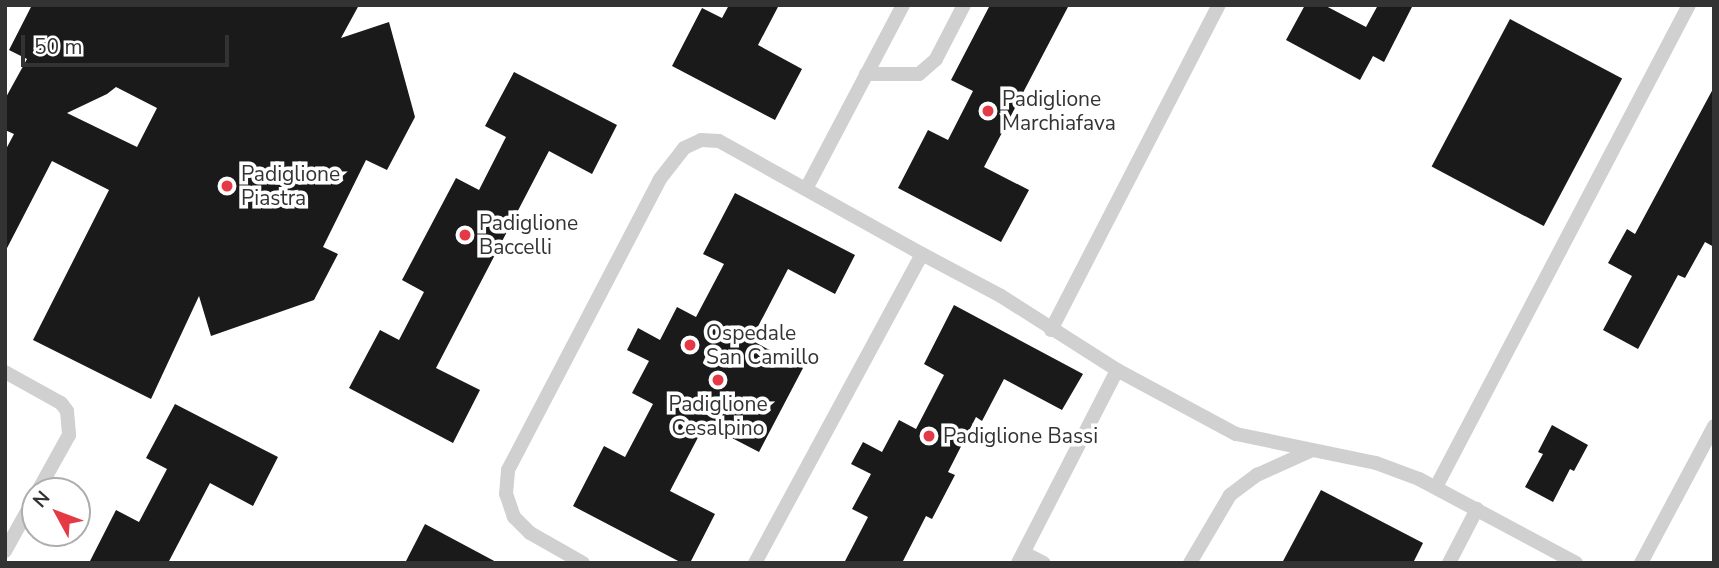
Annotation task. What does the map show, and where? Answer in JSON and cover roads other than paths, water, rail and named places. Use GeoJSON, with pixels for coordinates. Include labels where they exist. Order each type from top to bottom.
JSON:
{"type":"FeatureCollection","features":[{"type":"Feature","properties":{"kind":"lane"},"geometry":{"type":"LineString","coordinates":[[806,189],[903,5]]}},
{"type":"Feature","properties":{"kind":"lane"},"geometry":{"type":"LineString","coordinates":[[866,74],[919,74],[936,59],[964,5]]}},
{"type":"Feature","properties":{"kind":"lane"},"geometry":{"type":"LineString","coordinates":[[1051,330],[1219,5]]}},
{"type":"Feature","properties":{"kind":"lane"},"geometry":{"type":"LineString","coordinates":[[1436,487],[1689,5]]}},
{"type":"Feature","properties":{"kind":"lane"},"geometry":{"type":"LineString","coordinates":[[583,563],[522,526],[508,506],[506,480],[515,455],[664,172],[684,148],[710,139],[732,147],[1001,296],[1117,370],[1236,433],[1376,463],[1436,487],[1567,561]]}},
{"type":"Feature","properties":{"kind":"lane"},"geometry":{"type":"LineString","coordinates":[[755,563],[922,254]]}},
{"type":"Feature","properties":{"kind":"lane"},"geometry":{"type":"LineString","coordinates":[[1044,563],[1021,558],[1117,370]]}},
{"type":"Feature","properties":{"kind":"lane"},"geometry":{"type":"LineString","coordinates":[[5,372],[61,403],[67,411],[69,435],[46,477]]}},
{"type":"Feature","properties":{"kind":"lane"},"geometry":{"type":"LineString","coordinates":[[1641,563],[1714,426]]}},
{"type":"Feature","properties":{"kind":"lane"},"geometry":{"type":"LineString","coordinates":[[1190,563],[1230,495],[1257,475],[1310,451]]}},
{"type":"Feature","properties":{"kind":"lane"},"geometry":{"type":"LineString","coordinates":[[1449,563],[1477,509]]}},
{"type":"Feature","properties":{"kind":"lane"},"geometry":{"type":"LineString","coordinates":[[5,551],[21,522]]}},
{"type":"Feature","properties":{"kind":"place","name":"Padiglione Marchiafava"},"geometry":{"type":"Point","coordinates":[988,111]}},
{"type":"Feature","properties":{"kind":"place","name":"Padiglione Piastra"},"geometry":{"type":"Point","coordinates":[227,186]}},
{"type":"Feature","properties":{"kind":"place","name":"Padiglione Baccelli"},"geometry":{"type":"Point","coordinates":[465,235]}},
{"type":"Feature","properties":{"kind":"place","name":"Ospedale San Camillo"},"geometry":{"type":"Point","coordinates":[690,345]}},
{"type":"Feature","properties":{"kind":"place","name":"Padiglione Cesalpino"},"geometry":{"type":"Point","coordinates":[718,380]}},
{"type":"Feature","properties":{"kind":"place","name":"Padiglione Bassi"},"geometry":{"type":"Point","coordinates":[929,436]}}]}
